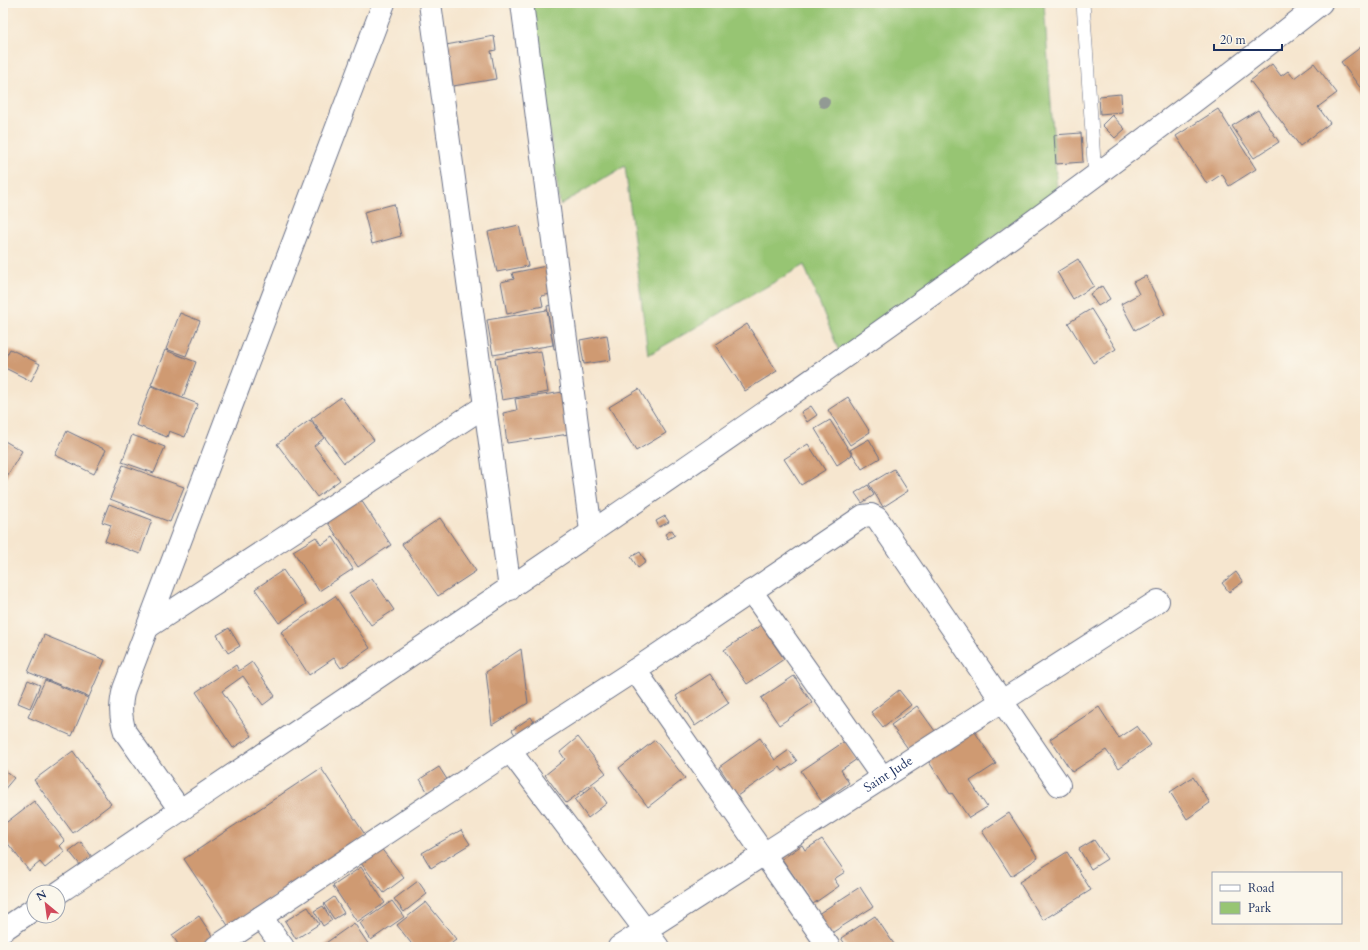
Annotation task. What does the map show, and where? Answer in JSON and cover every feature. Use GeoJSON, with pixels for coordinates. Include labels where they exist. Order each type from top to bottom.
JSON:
{"type":"FeatureCollection","features":[{"type":"Feature","properties":{"kind":"street"},"geometry":{"type":"LineString","coordinates":[[180,810],[125,732],[120,717],[120,703],[384,3]]}},
{"type":"Feature","properties":{"kind":"street"},"geometry":{"type":"LineString","coordinates":[[430,3],[510,589]]}},
{"type":"Feature","properties":{"kind":"street"},"geometry":{"type":"LineString","coordinates":[[522,3],[591,531]]}},
{"type":"Feature","properties":{"kind":"street"},"geometry":{"type":"LineString","coordinates":[[66,888],[510,589],[591,531],[859,348],[1095,176],[1322,3]]}},
{"type":"Feature","properties":{"kind":"street"},"geometry":{"type":"LineString","coordinates":[[148,627],[485,406]]}},
{"type":"Feature","properties":{"kind":"street"},"geometry":{"type":"LineString","coordinates":[[216,947],[510,751],[635,670],[863,516],[871,515],[877,518],[1059,785]]}},
{"type":"Feature","properties":{"kind":"street"},"geometry":{"type":"LineString","coordinates":[[751,591],[883,778]]}},
{"type":"Feature","properties":{"kind":"street","name":"Saint Jude"},"geometry":{"type":"LineString","coordinates":[[619,947],[1158,601]]}},
{"type":"Feature","properties":{"kind":"street"},"geometry":{"type":"LineString","coordinates":[[635,670],[829,947]]}},
{"type":"Feature","properties":{"kind":"street"},"geometry":{"type":"LineString","coordinates":[[510,751],[658,947]]}},
{"type":"Feature","properties":{"kind":"street"},"geometry":{"type":"LineString","coordinates":[[3,930],[26,914]]}},
{"type":"Feature","properties":{"kind":"street"},"geometry":{"type":"LineString","coordinates":[[261,917],[283,947]]}},
{"type":"Feature","properties":{"kind":"lane"},"geometry":{"type":"LineString","coordinates":[[1084,3],[1095,176]]}},
{"type":"Feature","properties":{"kind":"green space"},"geometry":{"type":"Polygon","coordinates":[[[532,3],[1044,3],[1057,190],[839,351],[804,265],[648,355],[625,166],[560,205],[532,3]]]}},
{"type":"Feature","properties":{"kind":"building"},"geometry":{"type":"Polygon","coordinates":[[[494,36],[496,50],[491,51],[496,79],[453,86],[446,45],[494,36]]]}},
{"type":"Feature","properties":{"kind":"building"},"geometry":{"type":"Polygon","coordinates":[[[1365,44],[1365,94],[1341,62],[1365,44]]]}},
{"type":"Feature","properties":{"kind":"building"},"geometry":{"type":"Polygon","coordinates":[[[1314,63],[1337,93],[1318,107],[1330,123],[1300,146],[1250,81],[1272,64],[1281,76],[1288,71],[1294,78],[1314,63]]]}},
{"type":"Feature","properties":{"kind":"building"},"geometry":{"type":"Polygon","coordinates":[[[1121,94],[1122,112],[1100,114],[1099,96],[1121,94]]]}},
{"type":"Feature","properties":{"kind":"building"},"geometry":{"type":"Polygon","coordinates":[[[1218,109],[1256,169],[1229,186],[1222,174],[1207,184],[1176,136],[1218,109]]]}},
{"type":"Feature","properties":{"kind":"building"},"geometry":{"type":"Polygon","coordinates":[[[1258,110],[1279,142],[1254,158],[1232,126],[1258,110]]]}},
{"type":"Feature","properties":{"kind":"building"},"geometry":{"type":"Polygon","coordinates":[[[1112,115],[1125,129],[1115,138],[1102,125],[1112,115]]]}},
{"type":"Feature","properties":{"kind":"building"},"geometry":{"type":"Polygon","coordinates":[[[1081,133],[1083,162],[1056,164],[1054,135],[1081,133]]]}},
{"type":"Feature","properties":{"kind":"building"},"geometry":{"type":"Polygon","coordinates":[[[394,204],[401,236],[372,244],[364,212],[394,204]]]}},
{"type":"Feature","properties":{"kind":"building"},"geometry":{"type":"Polygon","coordinates":[[[519,225],[528,266],[497,272],[488,232],[519,225]]]}},
{"type":"Feature","properties":{"kind":"building"},"geometry":{"type":"Polygon","coordinates":[[[1078,259],[1094,286],[1073,299],[1057,272],[1078,259]]]}},
{"type":"Feature","properties":{"kind":"building"},"geometry":{"type":"Polygon","coordinates":[[[546,266],[551,294],[541,296],[543,306],[507,314],[501,282],[514,279],[512,273],[546,266]]]}},
{"type":"Feature","properties":{"kind":"building"},"geometry":{"type":"Polygon","coordinates":[[[1146,276],[1165,314],[1135,330],[1121,304],[1139,294],[1133,282],[1146,276]]]}},
{"type":"Feature","properties":{"kind":"building"},"geometry":{"type":"Polygon","coordinates":[[[1102,286],[1110,299],[1098,306],[1090,294],[1102,286]]]}},
{"type":"Feature","properties":{"kind":"building"},"geometry":{"type":"Polygon","coordinates":[[[558,304],[565,347],[554,349],[547,306],[558,304]]]}},
{"type":"Feature","properties":{"kind":"building"},"geometry":{"type":"Polygon","coordinates":[[[1091,309],[1116,349],[1093,363],[1068,323],[1091,309]]]}},
{"type":"Feature","properties":{"kind":"building"},"geometry":{"type":"Polygon","coordinates":[[[547,310],[553,345],[493,355],[487,320],[547,310]]]}},
{"type":"Feature","properties":{"kind":"building"},"geometry":{"type":"Polygon","coordinates":[[[180,313],[200,321],[186,356],[166,349],[180,313]]]}},
{"type":"Feature","properties":{"kind":"building"},"geometry":{"type":"Polygon","coordinates":[[[747,324],[777,371],[745,391],[715,345],[747,324]]]}},
{"type":"Feature","properties":{"kind":"building"},"geometry":{"type":"Polygon","coordinates":[[[607,335],[611,360],[584,364],[580,340],[607,335]]]}},
{"type":"Feature","properties":{"kind":"building"},"geometry":{"type":"Polygon","coordinates":[[[10,349],[40,364],[31,381],[3,367],[3,362],[10,349]]]}},
{"type":"Feature","properties":{"kind":"building"},"geometry":{"type":"Polygon","coordinates":[[[165,350],[196,362],[183,397],[151,385],[165,350]]]}},
{"type":"Feature","properties":{"kind":"building"},"geometry":{"type":"Polygon","coordinates":[[[541,351],[548,392],[502,400],[495,359],[541,351]]]}},
{"type":"Feature","properties":{"kind":"building"},"geometry":{"type":"Polygon","coordinates":[[[151,386],[198,404],[185,437],[169,431],[167,437],[136,425],[151,386]]]}},
{"type":"Feature","properties":{"kind":"building"},"geometry":{"type":"Polygon","coordinates":[[[639,389],[666,433],[636,451],[609,407],[639,389]]]}},
{"type":"Feature","properties":{"kind":"building"},"geometry":{"type":"Polygon","coordinates":[[[570,391],[576,433],[507,443],[503,413],[517,410],[515,399],[570,391]]]}},
{"type":"Feature","properties":{"kind":"building"},"geometry":{"type":"Polygon","coordinates":[[[341,397],[374,440],[344,463],[311,419],[341,397]]]}},
{"type":"Feature","properties":{"kind":"building"},"geometry":{"type":"Polygon","coordinates":[[[848,397],[870,432],[850,445],[828,410],[848,397]]]}},
{"type":"Feature","properties":{"kind":"building"},"geometry":{"type":"Polygon","coordinates":[[[811,406],[817,415],[807,422],[801,412],[811,406]]]}},
{"type":"Feature","properties":{"kind":"building"},"geometry":{"type":"Polygon","coordinates":[[[310,420],[324,438],[314,446],[340,480],[317,497],[277,444],[310,420]]]}},
{"type":"Feature","properties":{"kind":"building"},"geometry":{"type":"Polygon","coordinates":[[[830,420],[852,455],[837,465],[815,429],[830,420]]]}},
{"type":"Feature","properties":{"kind":"building"},"geometry":{"type":"Polygon","coordinates":[[[67,431],[106,450],[94,474],[55,455],[67,431]]]}},
{"type":"Feature","properties":{"kind":"building"},"geometry":{"type":"Polygon","coordinates":[[[132,435],[165,447],[154,473],[122,462],[132,435]]]}},
{"type":"Feature","properties":{"kind":"building"},"geometry":{"type":"Polygon","coordinates":[[[869,439],[880,458],[862,469],[850,450],[869,439]]]}},
{"type":"Feature","properties":{"kind":"building"},"geometry":{"type":"Polygon","coordinates":[[[3,440],[22,451],[3,483],[3,440]]]}},
{"type":"Feature","properties":{"kind":"building"},"geometry":{"type":"Polygon","coordinates":[[[808,444],[825,470],[801,485],[784,459],[808,444]]]}},
{"type":"Feature","properties":{"kind":"building"},"geometry":{"type":"Polygon","coordinates":[[[123,465],[184,487],[170,522],[110,499],[123,465]]]}},
{"type":"Feature","properties":{"kind":"building"},"geometry":{"type":"Polygon","coordinates":[[[894,469],[908,491],[883,507],[869,484],[894,469]]]}},
{"type":"Feature","properties":{"kind":"building"},"geometry":{"type":"Polygon","coordinates":[[[868,485],[874,495],[862,503],[855,493],[868,485]]]}},
{"type":"Feature","properties":{"kind":"building"},"geometry":{"type":"Polygon","coordinates":[[[359,497],[391,545],[358,567],[326,520],[359,497]]]}},
{"type":"Feature","properties":{"kind":"building"},"geometry":{"type":"Polygon","coordinates":[[[109,504],[152,520],[140,554],[105,541],[111,525],[102,522],[109,504]]]}},
{"type":"Feature","properties":{"kind":"building"},"geometry":{"type":"Polygon","coordinates":[[[665,516],[669,522],[659,527],[656,521],[665,516]]]}},
{"type":"Feature","properties":{"kind":"building"},"geometry":{"type":"Polygon","coordinates":[[[440,518],[476,571],[438,596],[402,544],[440,518]]]}},
{"type":"Feature","properties":{"kind":"building"},"geometry":{"type":"Polygon","coordinates":[[[672,530],[675,535],[668,539],[665,534],[672,530]]]}},
{"type":"Feature","properties":{"kind":"building"},"geometry":{"type":"Polygon","coordinates":[[[316,537],[321,545],[333,537],[353,569],[319,591],[293,551],[316,537]]]}},
{"type":"Feature","properties":{"kind":"building"},"geometry":{"type":"Polygon","coordinates":[[[640,552],[646,562],[638,568],[631,557],[640,552]]]}},
{"type":"Feature","properties":{"kind":"building"},"geometry":{"type":"Polygon","coordinates":[[[283,570],[306,604],[279,623],[255,589],[283,570]]]}},
{"type":"Feature","properties":{"kind":"building"},"geometry":{"type":"Polygon","coordinates":[[[1236,572],[1243,582],[1229,592],[1222,583],[1236,572]]]}},
{"type":"Feature","properties":{"kind":"building"},"geometry":{"type":"Polygon","coordinates":[[[372,578],[394,610],[371,625],[349,593],[372,578]]]}},
{"type":"Feature","properties":{"kind":"building"},"geometry":{"type":"Polygon","coordinates":[[[335,596],[370,648],[341,668],[334,658],[309,675],[281,632],[335,596]]]}},
{"type":"Feature","properties":{"kind":"building"},"geometry":{"type":"Polygon","coordinates":[[[761,625],[784,659],[747,684],[724,650],[761,625]]]}},
{"type":"Feature","properties":{"kind":"building"},"geometry":{"type":"Polygon","coordinates":[[[229,628],[240,646],[228,653],[217,635],[229,628]]]}},
{"type":"Feature","properties":{"kind":"building"},"geometry":{"type":"Polygon","coordinates":[[[44,635],[105,660],[89,697],[28,672],[44,635]]]}},
{"type":"Feature","properties":{"kind":"building"},"geometry":{"type":"Polygon","coordinates":[[[521,649],[528,703],[492,725],[486,672],[521,649]]]}},
{"type":"Feature","properties":{"kind":"building"},"geometry":{"type":"Polygon","coordinates":[[[252,662],[275,696],[263,705],[243,676],[222,691],[252,736],[233,748],[196,692],[236,665],[239,671],[252,662]]]}},
{"type":"Feature","properties":{"kind":"building"},"geometry":{"type":"Polygon","coordinates":[[[710,674],[729,703],[695,726],[676,696],[710,674]]]}},
{"type":"Feature","properties":{"kind":"building"},"geometry":{"type":"Polygon","coordinates":[[[794,676],[812,703],[779,725],[761,698],[794,676]]]}},
{"type":"Feature","properties":{"kind":"building"},"geometry":{"type":"Polygon","coordinates":[[[28,680],[40,685],[30,708],[18,703],[28,680]]]}},
{"type":"Feature","properties":{"kind":"building"},"geometry":{"type":"Polygon","coordinates":[[[45,680],[88,698],[72,736],[28,717],[45,680]]]}},
{"type":"Feature","properties":{"kind":"building"},"geometry":{"type":"Polygon","coordinates":[[[899,690],[911,705],[883,727],[871,712],[899,690]]]}},
{"type":"Feature","properties":{"kind":"building"},"geometry":{"type":"Polygon","coordinates":[[[917,706],[935,731],[909,750],[891,725],[917,706]]]}},
{"type":"Feature","properties":{"kind":"building"},"geometry":{"type":"Polygon","coordinates":[[[1099,707],[1119,738],[1137,726],[1151,745],[1119,768],[1106,750],[1072,772],[1050,739],[1099,707]]]}},
{"type":"Feature","properties":{"kind":"building"},"geometry":{"type":"Polygon","coordinates":[[[531,717],[538,729],[519,741],[512,730],[531,717]]]}},
{"type":"Feature","properties":{"kind":"building"},"geometry":{"type":"Polygon","coordinates":[[[973,729],[996,764],[970,781],[987,807],[969,818],[952,793],[950,794],[927,759],[973,729]]]}},
{"type":"Feature","properties":{"kind":"building"},"geometry":{"type":"Polygon","coordinates":[[[578,737],[606,773],[566,803],[545,775],[565,759],[560,752],[578,737]]]}},
{"type":"Feature","properties":{"kind":"building"},"geometry":{"type":"Polygon","coordinates":[[[760,738],[775,760],[789,750],[797,761],[783,771],[780,767],[734,798],[725,785],[729,782],[719,767],[760,738]]]}},
{"type":"Feature","properties":{"kind":"building"},"geometry":{"type":"Polygon","coordinates":[[[655,740],[685,778],[648,807],[619,768],[655,740]]]}},
{"type":"Feature","properties":{"kind":"building"},"geometry":{"type":"Polygon","coordinates":[[[845,741],[857,759],[841,770],[849,783],[822,802],[801,771],[845,741]]]}},
{"type":"Feature","properties":{"kind":"building"},"geometry":{"type":"Polygon","coordinates":[[[73,751],[111,804],[73,833],[34,780],[73,751]]]}},
{"type":"Feature","properties":{"kind":"building"},"geometry":{"type":"Polygon","coordinates":[[[439,767],[448,781],[428,793],[420,779],[439,767]]]}},
{"type":"Feature","properties":{"kind":"building"},"geometry":{"type":"Polygon","coordinates":[[[321,768],[366,836],[229,927],[184,859],[321,768]]]}},
{"type":"Feature","properties":{"kind":"building"},"geometry":{"type":"Polygon","coordinates":[[[3,769],[14,778],[3,791],[3,769]]]}},
{"type":"Feature","properties":{"kind":"building"},"geometry":{"type":"Polygon","coordinates":[[[1193,777],[1210,803],[1187,819],[1170,792],[1193,777]]]}},
{"type":"Feature","properties":{"kind":"building"},"geometry":{"type":"Polygon","coordinates":[[[594,785],[607,803],[588,818],[575,800],[594,785]]]}},
{"type":"Feature","properties":{"kind":"building"},"geometry":{"type":"Polygon","coordinates":[[[34,801],[65,841],[60,846],[65,852],[45,868],[40,862],[29,871],[3,837],[3,825],[34,801]]]}},
{"type":"Feature","properties":{"kind":"building"},"geometry":{"type":"Polygon","coordinates":[[[1009,813],[1038,858],[1011,876],[982,831],[1009,813]]]}},
{"type":"Feature","properties":{"kind":"building"},"geometry":{"type":"Polygon","coordinates":[[[461,830],[470,844],[431,868],[422,853],[461,830]]]}},
{"type":"Feature","properties":{"kind":"building"},"geometry":{"type":"Polygon","coordinates":[[[822,839],[845,872],[834,879],[839,886],[813,904],[782,859],[802,845],[805,850],[822,839]]]}},
{"type":"Feature","properties":{"kind":"building"},"geometry":{"type":"Polygon","coordinates":[[[1094,840],[1107,859],[1091,869],[1079,849],[1094,840]]]}},
{"type":"Feature","properties":{"kind":"building"},"geometry":{"type":"Polygon","coordinates":[[[81,842],[92,857],[81,866],[69,851],[81,842]]]}},
{"type":"Feature","properties":{"kind":"building"},"geometry":{"type":"Polygon","coordinates":[[[380,847],[404,878],[384,893],[360,862],[380,847]]]}},
{"type":"Feature","properties":{"kind":"building"},"geometry":{"type":"Polygon","coordinates":[[[1067,852],[1091,890],[1043,920],[1019,882],[1067,852]]]}},
{"type":"Feature","properties":{"kind":"building"},"geometry":{"type":"Polygon","coordinates":[[[361,867],[385,903],[357,922],[333,886],[361,867]]]}},
{"type":"Feature","properties":{"kind":"building"},"geometry":{"type":"Polygon","coordinates":[[[418,881],[427,894],[404,912],[394,899],[418,881]]]}},
{"type":"Feature","properties":{"kind":"building"},"geometry":{"type":"Polygon","coordinates":[[[860,887],[873,907],[830,934],[818,914],[860,887]]]}},
{"type":"Feature","properties":{"kind":"building"},"geometry":{"type":"Polygon","coordinates":[[[334,897],[344,913],[334,919],[324,904],[334,897]]]}},
{"type":"Feature","properties":{"kind":"building"},"geometry":{"type":"Polygon","coordinates":[[[392,901],[404,917],[371,940],[360,923],[392,901]]]}},
{"type":"Feature","properties":{"kind":"building"},"geometry":{"type":"Polygon","coordinates":[[[426,902],[456,939],[445,947],[414,947],[397,925],[426,902]]]}},
{"type":"Feature","properties":{"kind":"building"},"geometry":{"type":"Polygon","coordinates":[[[323,906],[332,920],[323,926],[314,911],[323,906]]]}},
{"type":"Feature","properties":{"kind":"building"},"geometry":{"type":"Polygon","coordinates":[[[308,907],[319,924],[296,939],[285,921],[308,907]]]}},
{"type":"Feature","properties":{"kind":"building"},"geometry":{"type":"Polygon","coordinates":[[[199,916],[213,937],[198,947],[180,947],[172,935],[199,916]]]}},
{"type":"Feature","properties":{"kind":"building"},"geometry":{"type":"Polygon","coordinates":[[[875,916],[896,947],[847,947],[841,938],[875,916]]]}},
{"type":"Feature","properties":{"kind":"building"},"geometry":{"type":"Polygon","coordinates":[[[354,923],[369,945],[365,947],[325,947],[323,945],[354,923]]]}}]}
